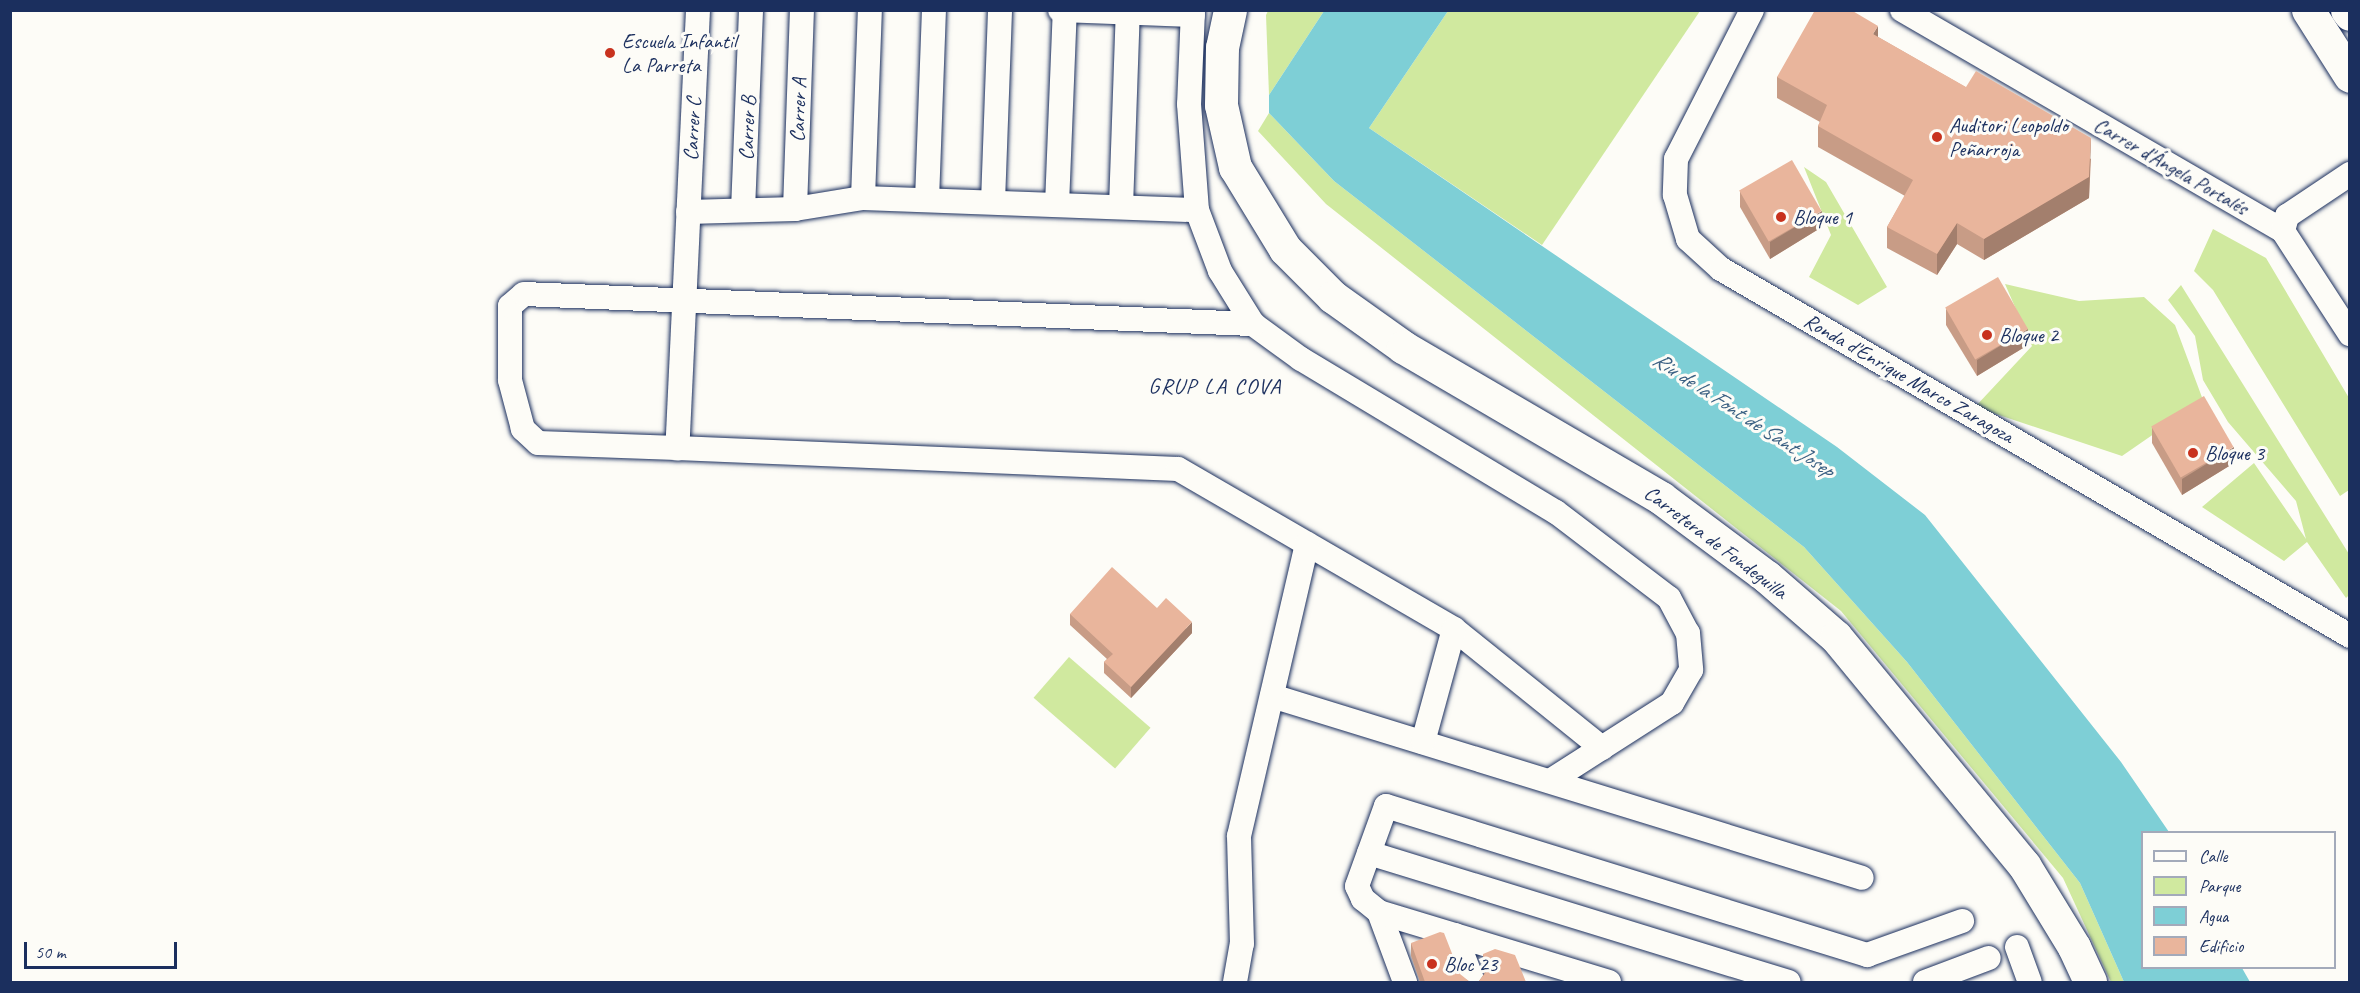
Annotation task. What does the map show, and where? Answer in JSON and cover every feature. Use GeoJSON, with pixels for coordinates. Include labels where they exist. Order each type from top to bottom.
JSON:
{"type":"FeatureCollection","features":[{"type":"Feature","properties":{"kind":"main road","name":"Carretera de Fondeguilla"},"geometry":{"type":"LineString","coordinates":[[1230,10],[1222,47],[1221,105],[1235,167],[1255,196],[1285,249],[1333,297],[1403,347],[1660,498],[1767,577],[1836,637],[2024,865],[2074,947],[2090,982]]}},
{"type":"Feature","properties":{"kind":"main road","name":"Carretera de Fondeguilla"},"geometry":{"type":"LineString","coordinates":[[1246,10],[1236,47],[1234,101],[1255,196]]}},
{"type":"Feature","properties":{"kind":"main road"},"geometry":{"type":"LineString","coordinates":[[2308,10],[2349,76]]}},
{"type":"Feature","properties":{"kind":"street","name":"Carrer C"},"geometry":{"type":"LineString","coordinates":[[677,448],[698,10]]}},
{"type":"Feature","properties":{"kind":"street","name":"Carrer B"},"geometry":{"type":"LineString","coordinates":[[743,210],[751,10]]}},
{"type":"Feature","properties":{"kind":"street","name":"Carrer A"},"geometry":{"type":"LineString","coordinates":[[795,209],[802,10]]}},
{"type":"Feature","properties":{"kind":"street"},"geometry":{"type":"LineString","coordinates":[[863,198],[870,10]]}},
{"type":"Feature","properties":{"kind":"street"},"geometry":{"type":"LineString","coordinates":[[927,200],[934,10]]}},
{"type":"Feature","properties":{"kind":"street"},"geometry":{"type":"LineString","coordinates":[[993,202],[1000,10]]}},
{"type":"Feature","properties":{"kind":"street"},"geometry":{"type":"LineString","coordinates":[[1060,10],[1193,13],[1189,104],[1197,210],[1220,272],[1254,324],[1301,360],[1556,512],[1669,598],[1688,633],[1691,670],[1672,703],[1550,781]]}},
{"type":"Feature","properties":{"kind":"street","name":"Ronda d'Enrique Marco Zaragoza"},"geometry":{"type":"LineString","coordinates":[[1752,10],[1676,159],[1675,195],[1688,239],[1721,268],[2349,636]]}},
{"type":"Feature","properties":{"kind":"street","name":"Carrer d'Ángela Portalés"},"geometry":{"type":"LineString","coordinates":[[1902,10],[2283,231],[2349,334]]}},
{"type":"Feature","properties":{"kind":"street"},"geometry":{"type":"LineString","coordinates":[[1057,205],[1065,11]]}},
{"type":"Feature","properties":{"kind":"street"},"geometry":{"type":"LineString","coordinates":[[1121,207],[1128,12]]}},
{"type":"Feature","properties":{"kind":"street"},"geometry":{"type":"LineString","coordinates":[[2283,231],[2287,216],[2349,174]]}},
{"type":"Feature","properties":{"kind":"street"},"geometry":{"type":"LineString","coordinates":[[688,212],[795,209],[863,198],[1197,210]]}},
{"type":"Feature","properties":{"kind":"street"},"geometry":{"type":"LineString","coordinates":[[1254,324],[524,294],[510,306],[510,380],[523,429],[538,443],[1178,469],[1454,629],[1602,748]]}},
{"type":"Feature","properties":{"kind":"street"},"geometry":{"type":"LineString","coordinates":[[1235,982],[1242,944],[1239,836],[1307,544]]}},
{"type":"Feature","properties":{"kind":"street"},"geometry":{"type":"LineString","coordinates":[[1423,742],[1454,629]]}},
{"type":"Feature","properties":{"kind":"street"},"geometry":{"type":"LineString","coordinates":[[1272,696],[1862,878]]}},
{"type":"Feature","properties":{"kind":"street"},"geometry":{"type":"LineString","coordinates":[[1601,981],[1379,912],[1363,899],[1357,886],[1386,806],[1867,955],[1962,921]]}},
{"type":"Feature","properties":{"kind":"street"},"geometry":{"type":"LineString","coordinates":[[1369,853],[1789,982]]}},
{"type":"Feature","properties":{"kind":"street"},"geometry":{"type":"LineString","coordinates":[[1379,912],[1405,982]]}},
{"type":"Feature","properties":{"kind":"street"},"geometry":{"type":"LineString","coordinates":[[1455,935],[1473,982]]}},
{"type":"Feature","properties":{"kind":"street"},"geometry":{"type":"LineString","coordinates":[[2017,947],[2030,982]]}},
{"type":"Feature","properties":{"kind":"street"},"geometry":{"type":"LineString","coordinates":[[1530,958],[1539,982]]}},
{"type":"Feature","properties":{"kind":"street"},"geometry":{"type":"LineString","coordinates":[[1924,982],[1989,958]]}},
{"type":"Feature","properties":{"kind":"green space"},"geometry":{"type":"Polygon","coordinates":[[[1268,11],[1324,11],[1269,95],[1266,15],[1268,11]]]}},
{"type":"Feature","properties":{"kind":"green space"},"geometry":{"type":"Polygon","coordinates":[[[1448,11],[1700,11],[1542,245],[1369,128],[1448,11]]]}},
{"type":"Feature","properties":{"kind":"green space"},"geometry":{"type":"Polygon","coordinates":[[[1269,113],[1334,181],[1804,547],[1907,662],[2080,883],[2124,982],[2111,982],[2063,878],[1841,611],[1326,204],[1258,131],[1269,113]]]}},
{"type":"Feature","properties":{"kind":"green space"},"geometry":{"type":"Polygon","coordinates":[[[1804,167],[1826,182],[1887,287],[1858,305],[1809,277],[1831,235],[1804,167]]]}},
{"type":"Feature","properties":{"kind":"green space"},"geometry":{"type":"Polygon","coordinates":[[[2213,229],[2266,258],[2349,398],[2349,490],[2340,496],[2213,290],[2194,271],[2213,229]]]}},
{"type":"Feature","properties":{"kind":"green space"},"geometry":{"type":"Polygon","coordinates":[[[2005,284],[2079,301],[2144,297],[2175,325],[2203,400],[2122,456],[1975,407],[2032,346],[2005,284]]]}},
{"type":"Feature","properties":{"kind":"green space"},"geometry":{"type":"Polygon","coordinates":[[[2181,285],[2349,554],[2349,595],[2346,598],[2307,542],[2284,561],[2202,507],[2254,463],[2306,539],[2296,501],[2228,422],[2203,380],[2195,336],[2168,300],[2181,285]]]}},
{"type":"Feature","properties":{"kind":"green space"},"geometry":{"type":"Polygon","coordinates":[[[1069,657],[1151,728],[1115,769],[1034,698],[1069,657]]]}},
{"type":"Feature","properties":{"kind":"water","name":"Riu de la Font de Sant Josep"},"geometry":{"type":"Polygon","coordinates":[[[1324,11],[1448,11],[1369,128],[1837,447],[1925,515],[2121,762],[2168,831],[2141,831],[2141,969],[2243,969],[2250,982],[2124,982],[2080,883],[1907,662],[1804,547],[1334,181],[1269,113],[1269,95],[1324,11]]]}},
{"type":"Feature","properties":{"kind":"building","name":"Auditori Leopoldo Peñarroja"},"geometry":{"type":"Polygon","coordinates":[[[1815,10],[1851,10],[1878,26],[1873,34],[1966,87],[1976,71],[2091,138],[2089,177],[1984,239],[1957,223],[1937,254],[1887,227],[1913,180],[1818,126],[1827,105],[1777,77],[1815,10]]]}},
{"type":"Feature","properties":{"kind":"building","name":"Bloque 1"},"geometry":{"type":"Polygon","coordinates":[[[1792,160],[1822,211],[1769,242],[1739,190],[1792,160]]]}},
{"type":"Feature","properties":{"kind":"building","name":"Bloque 2"},"geometry":{"type":"Polygon","coordinates":[[[1998,277],[2028,329],[1975,359],[1945,308],[1998,277]]]}},
{"type":"Feature","properties":{"kind":"building","name":"Bloque 3"},"geometry":{"type":"Polygon","coordinates":[[[2204,396],[2234,447],[2181,478],[2151,427],[2204,396]]]}},
{"type":"Feature","properties":{"kind":"building"},"geometry":{"type":"Polygon","coordinates":[[[1112,567],[1157,608],[1166,598],[1192,622],[1131,687],[1104,662],[1113,654],[1070,614],[1112,567]]]}},
{"type":"Feature","properties":{"kind":"building"},"geometry":{"type":"Polygon","coordinates":[[[1440,932],[1444,933],[1460,974],[1470,982],[1425,982],[1411,943],[1440,932]]]}},
{"type":"Feature","properties":{"kind":"building"},"geometry":{"type":"Polygon","coordinates":[[[1495,949],[1515,955],[1526,982],[1470,982],[1479,981],[1487,971],[1483,954],[1495,949]]]}},
{"type":"Feature","properties":{"kind":"place","name":"Escuela Infantil La Parreta"},"geometry":{"type":"Point","coordinates":[610,53]}},
{"type":"Feature","properties":{"kind":"place","name":"Auditori Leopoldo Peñarroja"},"geometry":{"type":"Point","coordinates":[1937,137]}},
{"type":"Feature","properties":{"kind":"place","name":"Bloque 1"},"geometry":{"type":"Point","coordinates":[1781,217]}},
{"type":"Feature","properties":{"kind":"place","name":"Bloque 2"},"geometry":{"type":"Point","coordinates":[1987,335]}},
{"type":"Feature","properties":{"kind":"place","name":"Bloque 3"},"geometry":{"type":"Point","coordinates":[2193,453]}},
{"type":"Feature","properties":{"kind":"place","name":"Bloc 23"},"geometry":{"type":"Point","coordinates":[1432,964]}},
{"type":"Feature","properties":{"kind":"district","name":"GRUP LA COVA"},"geometry":{"type":"Point","coordinates":[1215,387]}}]}
